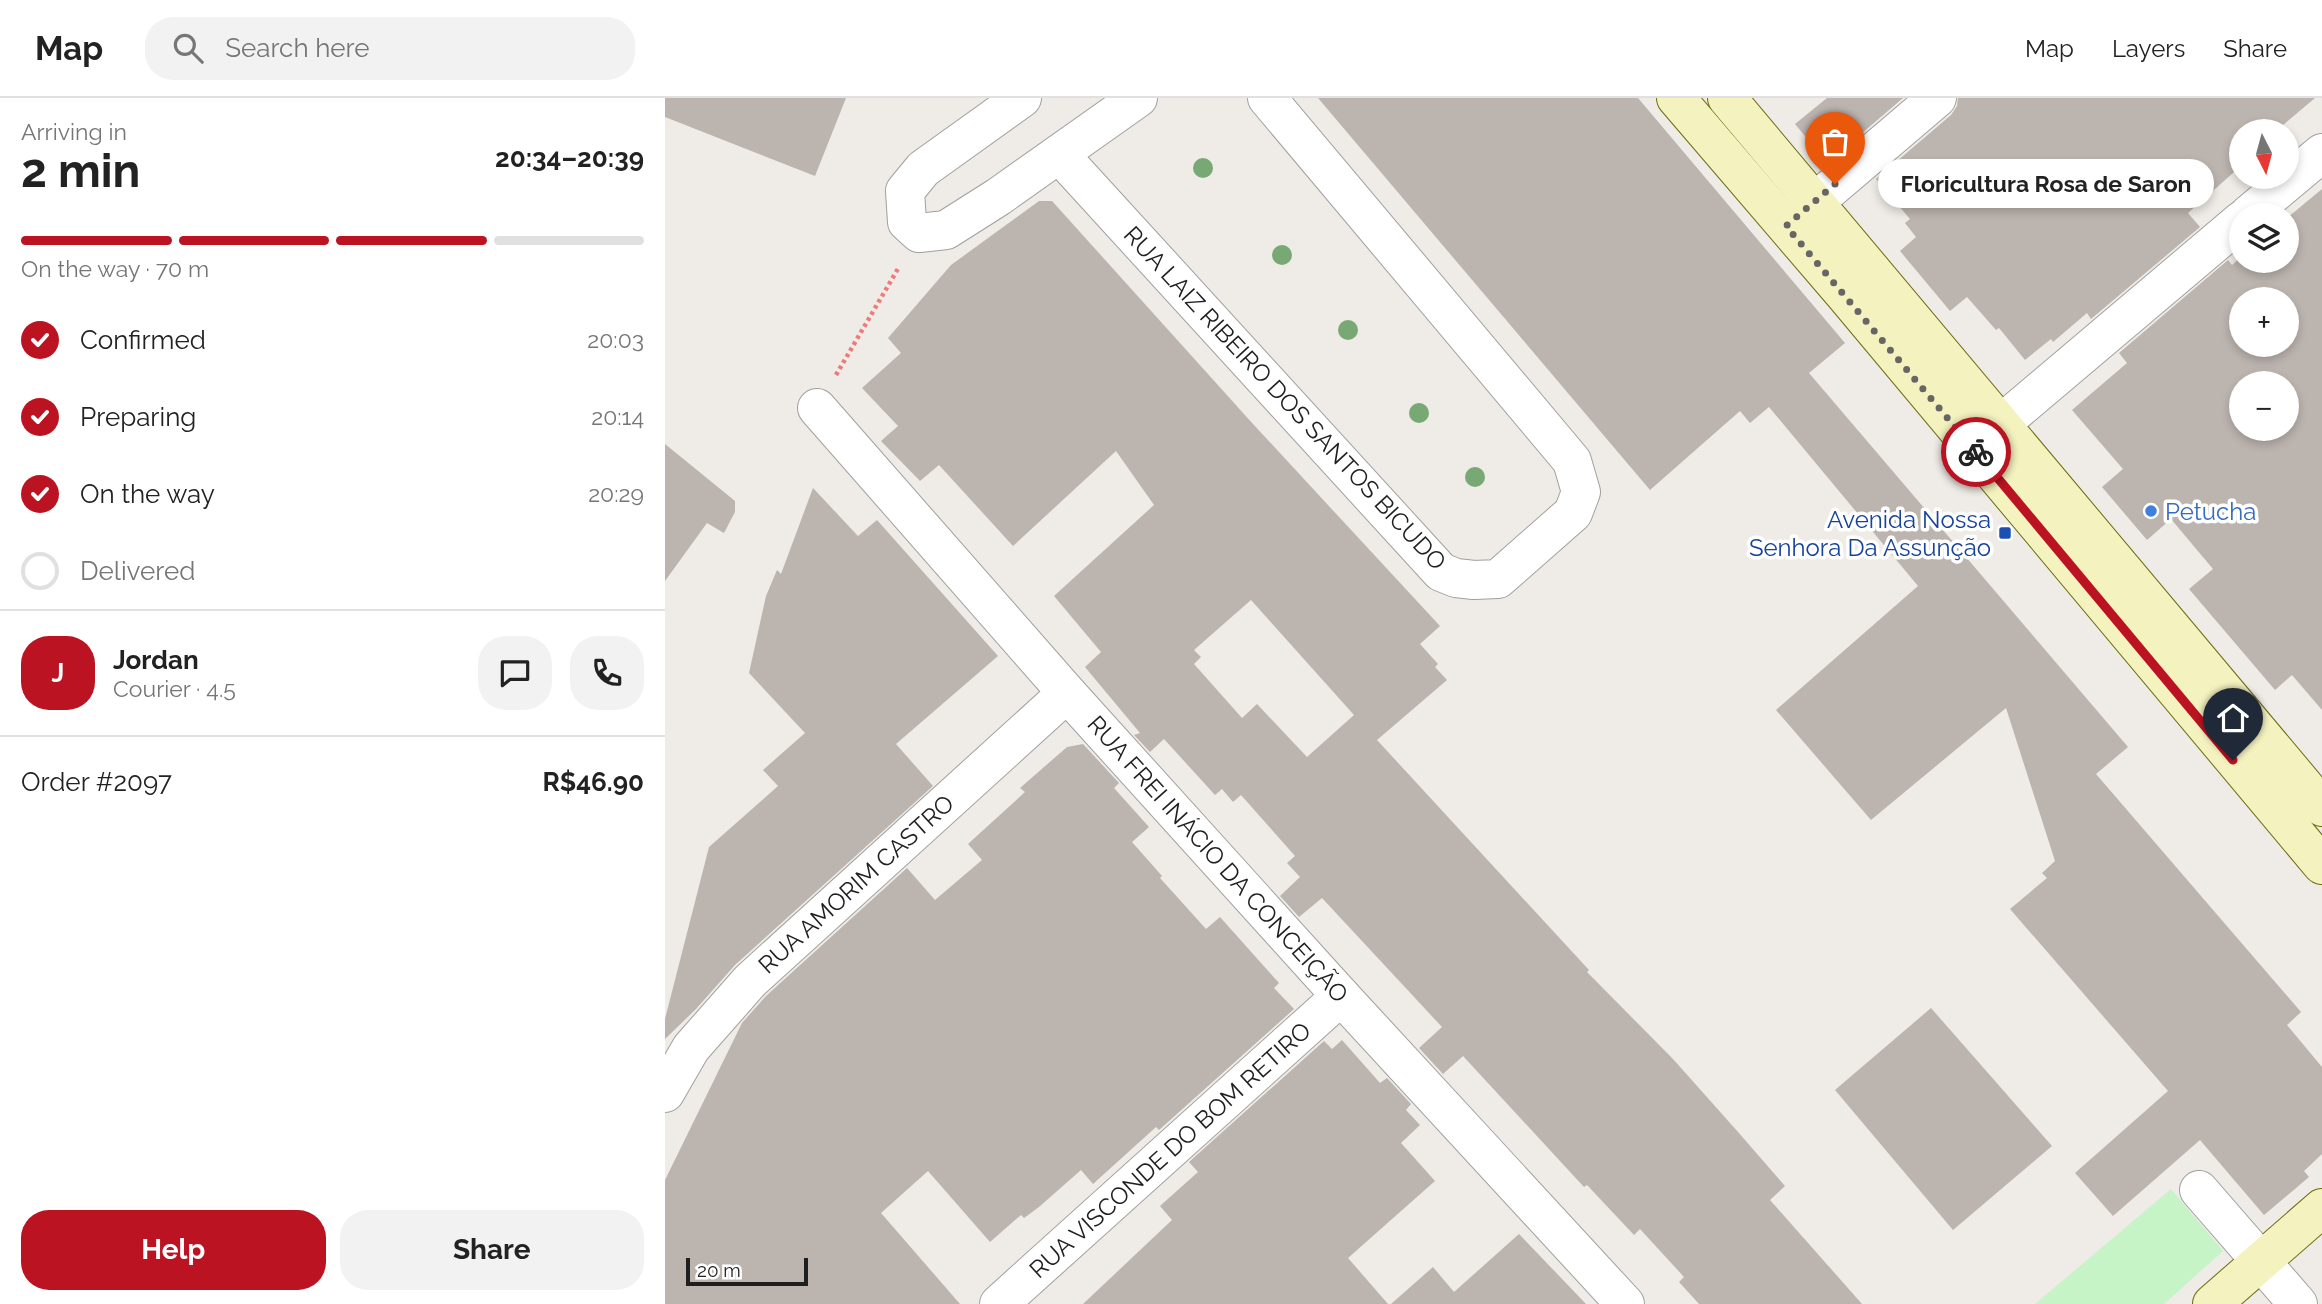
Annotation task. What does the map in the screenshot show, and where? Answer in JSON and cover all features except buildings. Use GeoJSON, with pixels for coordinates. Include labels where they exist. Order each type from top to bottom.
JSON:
{"type":"FeatureCollection","features":[{"type":"Feature","properties":{"kind":"street"},"geometry":{"type":"LineString","coordinates":[[1022,98],[923,169],[905,191],[907,222],[919,233],[946,230],[998,197],[1138,98]]}},
{"type":"Feature","properties":{"kind":"street","name":"RUA LAIZ RIBEIRO DOS SANTOS BICUDO"},"geometry":{"type":"LineString","coordinates":[[1059,154],[1441,572],[1465,579],[1498,579],[1573,513],[1581,492],[1572,461],[1267,98]]}},
{"type":"Feature","properties":{"kind":"street"},"geometry":{"type":"LineString","coordinates":[[1677,98],[2322,865]]}},
{"type":"Feature","properties":{"kind":"street"},"geometry":{"type":"LineString","coordinates":[[1727,98],[2322,807]]}},
{"type":"Feature","properties":{"kind":"street"},"geometry":{"type":"LineString","coordinates":[[1786,226],[1937,98]]}},
{"type":"Feature","properties":{"kind":"street"},"geometry":{"type":"LineString","coordinates":[[2262,203],[2322,153]]}},
{"type":"Feature","properties":{"kind":"street"},"geometry":{"type":"LineString","coordinates":[[1973,448],[2229,231]]}},
{"type":"Feature","properties":{"kind":"street","name":"RUA FREI INÁCIO DA CONCEIÇÃO"},"geometry":{"type":"LineString","coordinates":[[817,408],[1067,693],[1341,996],[1607,1298]]}},
{"type":"Feature","properties":{"kind":"street","name":"RUA AMORIM CASTRO"},"geometry":{"type":"LineString","coordinates":[[665,1093],[691,1048],[750,981],[1067,693]]}},
{"type":"Feature","properties":{"kind":"street","name":"RUA VISCONDE DO BOM RETIRO"},"geometry":{"type":"LineString","coordinates":[[999,1304],[1341,996]]}},
{"type":"Feature","properties":{"kind":"street"},"geometry":{"type":"LineString","coordinates":[[2199,1190],[2298,1304]]}},
{"type":"Feature","properties":{"kind":"street"},"geometry":{"type":"LineString","coordinates":[[2212,1304],[2322,1208]]}},
{"type":"Feature","properties":{"kind":"path"},"geometry":{"type":"LineString","coordinates":[[817,408],[919,233]]}},
{"type":"Feature","properties":{"kind":"green space"},"geometry":{"type":"Polygon","coordinates":[[[2171,1189],[2223,1251],[2164,1304],[2035,1304],[2171,1189]]]}},
{"type":"Feature","properties":{"kind":"way so far"},"geometry":{"type":"LineString","coordinates":[[1835,184],[1786,226],[1976,452]]}},
{"type":"Feature","properties":{"kind":"place","name":"Floricultura Rosa de Saron"},"geometry":{"type":"Point","coordinates":[1835,184]}},
{"type":"Feature","properties":{"kind":"place","name":"Petucha"},"geometry":{"type":"Point","coordinates":[2151,511]}},
{"type":"Feature","properties":{"kind":"place","name":"Avenida Nossa Senhora Da Assunção"},"geometry":{"type":"Point","coordinates":[2005,533]}},
{"type":"Feature","properties":{"kind":"route"},"geometry":{"type":"LineString","coordinates":[[1976,452],[2233,760]]}}]}
